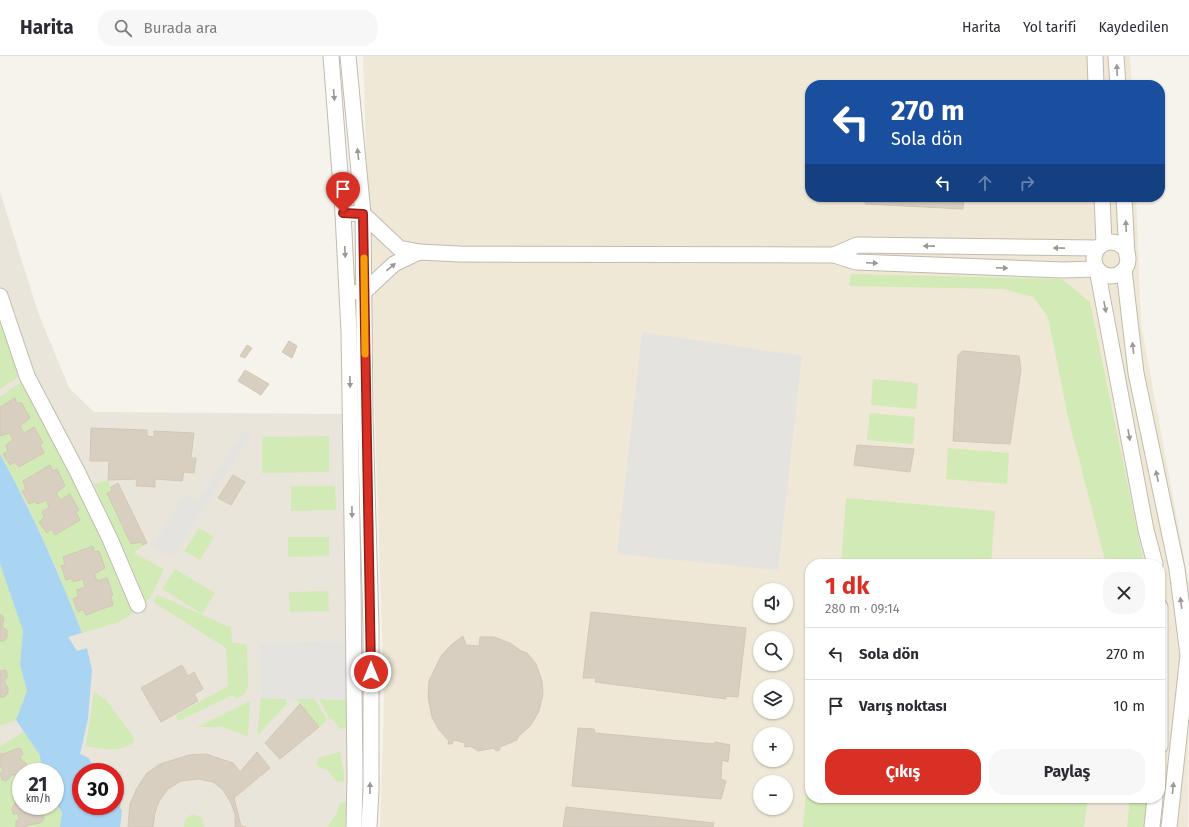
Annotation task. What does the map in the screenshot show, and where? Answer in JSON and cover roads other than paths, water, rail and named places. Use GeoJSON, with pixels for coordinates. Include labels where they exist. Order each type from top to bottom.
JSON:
{"type":"FeatureCollection","features":[{"type":"Feature","properties":{"kind":"street"},"geometry":{"type":"LineString","coordinates":[[331,56],[343,213],[347,293],[353,587],[355,777],[354,827]]}},
{"type":"Feature","properties":{"kind":"street"},"geometry":{"type":"LineString","coordinates":[[348,56],[363,214],[371,627],[371,791],[369,827]]}},
{"type":"Feature","properties":{"kind":"street"},"geometry":{"type":"LineString","coordinates":[[1095,56],[1096,80]]}},
{"type":"Feature","properties":{"kind":"street"},"geometry":{"type":"LineString","coordinates":[[1116,56],[1118,80]]}},
{"type":"Feature","properties":{"kind":"street"},"geometry":{"type":"LineString","coordinates":[[1102,202],[1101,246],[1094,258],[1146,530],[1154,559]]}},
{"type":"Feature","properties":{"kind":"street"},"geometry":{"type":"LineString","coordinates":[[1124,202],[1126,263],[1136,373],[1176,569],[1188,655],[1169,827]]}},
{"type":"Feature","properties":{"kind":"street"},"geometry":{"type":"LineString","coordinates":[[343,213],[363,214],[399,248],[419,252],[460,254],[834,255],[856,262],[1063,270],[1097,269],[1105,275],[1110,276],[1120,273],[1126,263],[1123,247],[1119,244],[1109,242],[1101,246],[857,245],[834,255]]}},
{"type":"Feature","properties":{"kind":"street"},"geometry":{"type":"LineString","coordinates":[[347,293],[364,292],[394,264],[419,252]]}},
{"type":"Feature","properties":{"kind":"street"},"geometry":{"type":"LineString","coordinates":[[0,296],[27,376],[100,518],[138,605]]}},
{"type":"Feature","properties":{"kind":"street"},"geometry":{"type":"LineString","coordinates":[[1152,827],[1154,803]]}},
{"type":"Feature","properties":{"kind":"water"},"geometry":{"type":"Polygon","coordinates":[[[0,454],[44,542],[82,633],[68,637],[77,651],[87,648],[92,670],[88,719],[80,754],[89,758],[91,763],[72,763],[72,815],[121,815],[120,827],[60,827],[62,815],[64,815],[64,763],[42,763],[39,754],[16,720],[27,691],[20,664],[23,631],[0,564],[0,454]]]}}]}
